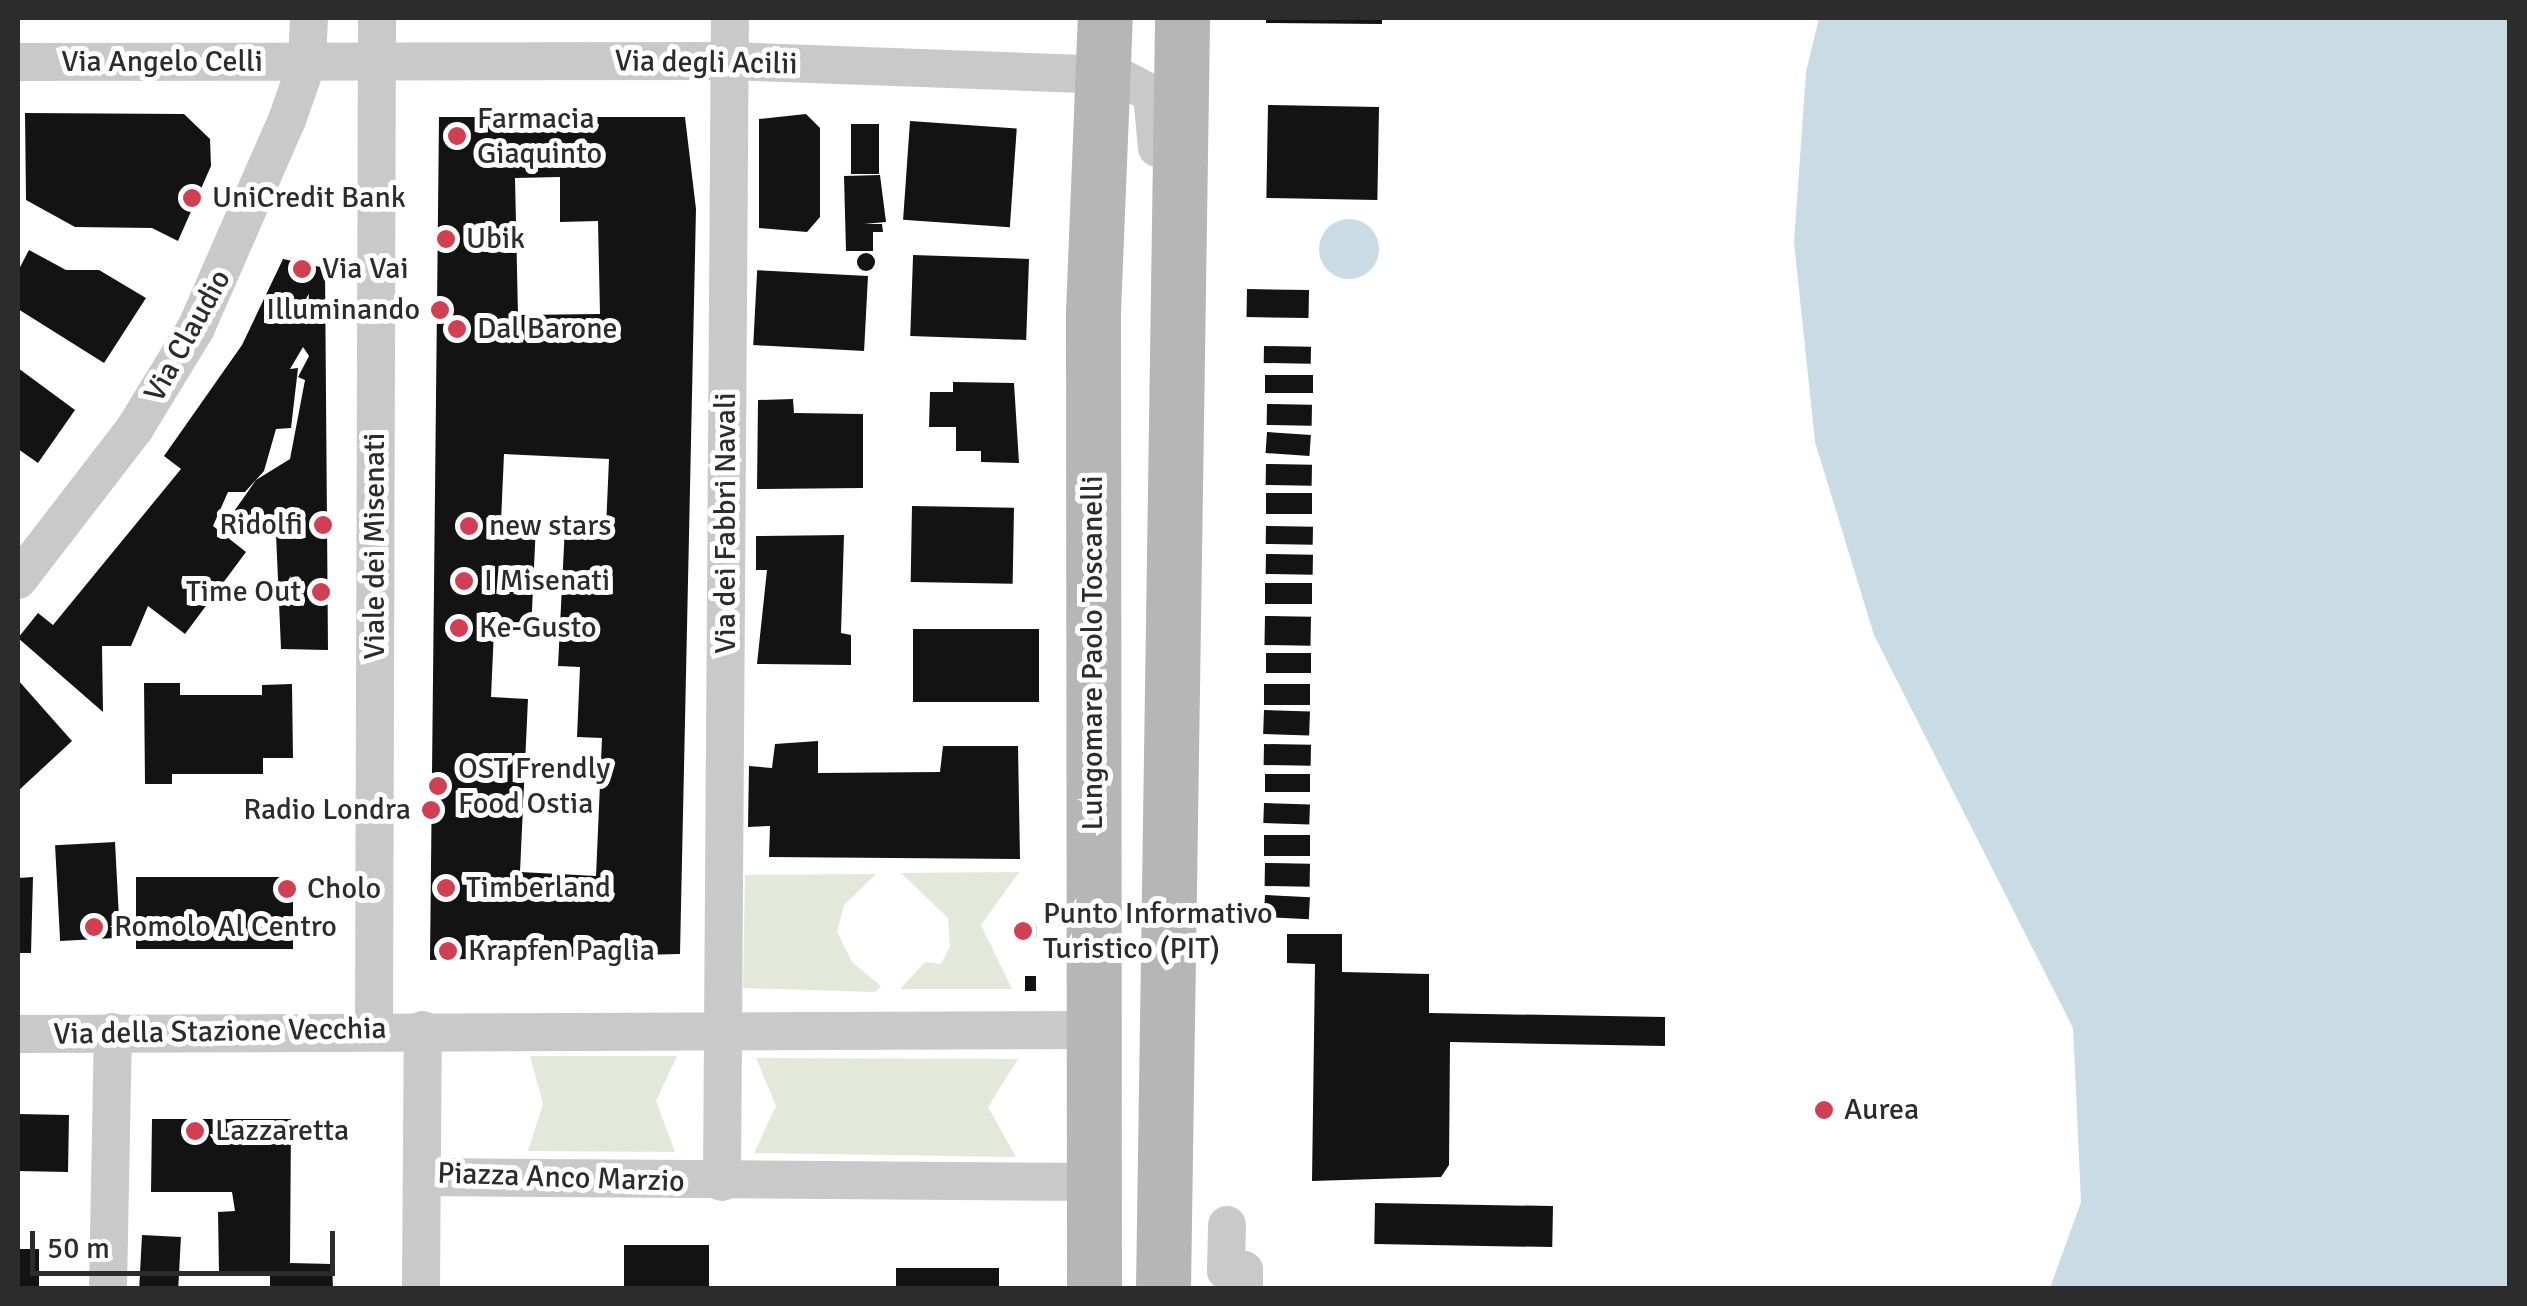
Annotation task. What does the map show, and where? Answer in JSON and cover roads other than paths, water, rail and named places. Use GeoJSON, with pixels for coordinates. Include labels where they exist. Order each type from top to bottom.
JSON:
{"type":"FeatureCollection","features":[{"type":"Feature","properties":{"kind":"main road","name":"Lungomare Paolo Toscanelli"},"geometry":{"type":"LineString","coordinates":[[1094,1288],[1093,312],[1105,18]]}},
{"type":"Feature","properties":{"kind":"main road"},"geometry":{"type":"LineString","coordinates":[[1163,1288],[1182,18]]}},
{"type":"Feature","properties":{"kind":"street"},"geometry":{"type":"LineString","coordinates":[[307,63],[309,18]]}},
{"type":"Feature","properties":{"kind":"street","name":"Viale dei Misenati"},"geometry":{"type":"LineString","coordinates":[[374,1030],[377,18]]}},
{"type":"Feature","properties":{"kind":"street","name":"Via dei Fabbri Navali"},"geometry":{"type":"LineString","coordinates":[[723,1029],[730,18]]}},
{"type":"Feature","properties":{"kind":"street","name":"Via Angelo Celli"},"geometry":{"type":"LineString","coordinates":[[18,62],[307,63]]}},
{"type":"Feature","properties":{"kind":"street","name":"Via degli Acilii"},"geometry":{"type":"LineString","coordinates":[[307,63],[730,62],[1105,74]]}},
{"type":"Feature","properties":{"kind":"street","name":"Via Claudio"},"geometry":{"type":"LineString","coordinates":[[18,580],[135,428],[196,328],[307,63]]}},
{"type":"Feature","properties":{"kind":"street"},"geometry":{"type":"LineString","coordinates":[[1105,74],[1152,94],[1162,191],[1181,262]]}},
{"type":"Feature","properties":{"kind":"street","name":"Piazza Anco Marzio"},"geometry":{"type":"LineString","coordinates":[[722,1182],[723,1029]]}},
{"type":"Feature","properties":{"kind":"street"},"geometry":{"type":"LineString","coordinates":[[424,1030],[1094,1030]]}},
{"type":"Feature","properties":{"kind":"street","name":"Via della Stazione Vecchia"},"geometry":{"type":"LineString","coordinates":[[18,1034],[424,1030]]}},
{"type":"Feature","properties":{"kind":"street","name":"Piazza Anco Marzio"},"geometry":{"type":"LineString","coordinates":[[424,1030],[424,1177],[1093,1182]]}},
{"type":"Feature","properties":{"kind":"street"},"geometry":{"type":"LineString","coordinates":[[108,1288],[113,1032]]}},
{"type":"Feature","properties":{"kind":"street"},"geometry":{"type":"LineString","coordinates":[[421,1288],[424,1177]]}},
{"type":"Feature","properties":{"kind":"street"},"geometry":{"type":"LineString","coordinates":[[1227,1225],[1226,1270],[1244,1270],[1244,1288]]}},
{"type":"Feature","properties":{"kind":"water"},"geometry":{"type":"Polygon","coordinates":[[[1819,18],[2509,18],[2509,1288],[2050,1288],[2081,1202],[2073,1028],[1874,635],[1815,442],[1794,242],[1806,72],[1819,18]]]}},
{"type":"Feature","properties":{"kind":"water"},"geometry":{"type":"Polygon","coordinates":[[[1349,219],[1370,228],[1379,249],[1370,270],[1349,279],[1328,270],[1319,249],[1328,228],[1349,219]]]}},
{"type":"Feature","properties":{"kind":"place","name":"Farmacia Giaquinto"},"geometry":{"type":"Point","coordinates":[457,136]}},
{"type":"Feature","properties":{"kind":"place","name":"UniCredit Bank"},"geometry":{"type":"Point","coordinates":[192,198]}},
{"type":"Feature","properties":{"kind":"place","name":"Ubik"},"geometry":{"type":"Point","coordinates":[446,239]}},
{"type":"Feature","properties":{"kind":"place","name":"Via Vai"},"geometry":{"type":"Point","coordinates":[302,269]}},
{"type":"Feature","properties":{"kind":"place","name":"Illuminando"},"geometry":{"type":"Point","coordinates":[440,310]}},
{"type":"Feature","properties":{"kind":"place","name":"Dal Barone"},"geometry":{"type":"Point","coordinates":[457,329]}},
{"type":"Feature","properties":{"kind":"place","name":"Ridolfi"},"geometry":{"type":"Point","coordinates":[323,525]}},
{"type":"Feature","properties":{"kind":"place","name":"new stars"},"geometry":{"type":"Point","coordinates":[469,526]}},
{"type":"Feature","properties":{"kind":"place","name":"I Misenati"},"geometry":{"type":"Point","coordinates":[464,581]}},
{"type":"Feature","properties":{"kind":"place","name":"Time Out"},"geometry":{"type":"Point","coordinates":[321,592]}},
{"type":"Feature","properties":{"kind":"place","name":"Ke-Gusto"},"geometry":{"type":"Point","coordinates":[459,628]}},
{"type":"Feature","properties":{"kind":"place","name":"OST Frendly Food Ostia"},"geometry":{"type":"Point","coordinates":[438,786]}},
{"type":"Feature","properties":{"kind":"place","name":"Radio Londra"},"geometry":{"type":"Point","coordinates":[431,810]}},
{"type":"Feature","properties":{"kind":"place","name":"Timberland"},"geometry":{"type":"Point","coordinates":[446,888]}},
{"type":"Feature","properties":{"kind":"place","name":"Cholo"},"geometry":{"type":"Point","coordinates":[287,889]}},
{"type":"Feature","properties":{"kind":"place","name":"Romolo Al Centro"},"geometry":{"type":"Point","coordinates":[94,927]}},
{"type":"Feature","properties":{"kind":"place","name":"Punto Informativo Turistico (PIT)"},"geometry":{"type":"Point","coordinates":[1023,931]}},
{"type":"Feature","properties":{"kind":"place","name":"Krapfen Paglia"},"geometry":{"type":"Point","coordinates":[448,951]}},
{"type":"Feature","properties":{"kind":"place","name":"Aurea"},"geometry":{"type":"Point","coordinates":[1824,1110]}},
{"type":"Feature","properties":{"kind":"place","name":"Lazzaretta"},"geometry":{"type":"Point","coordinates":[195,1131]}}]}
